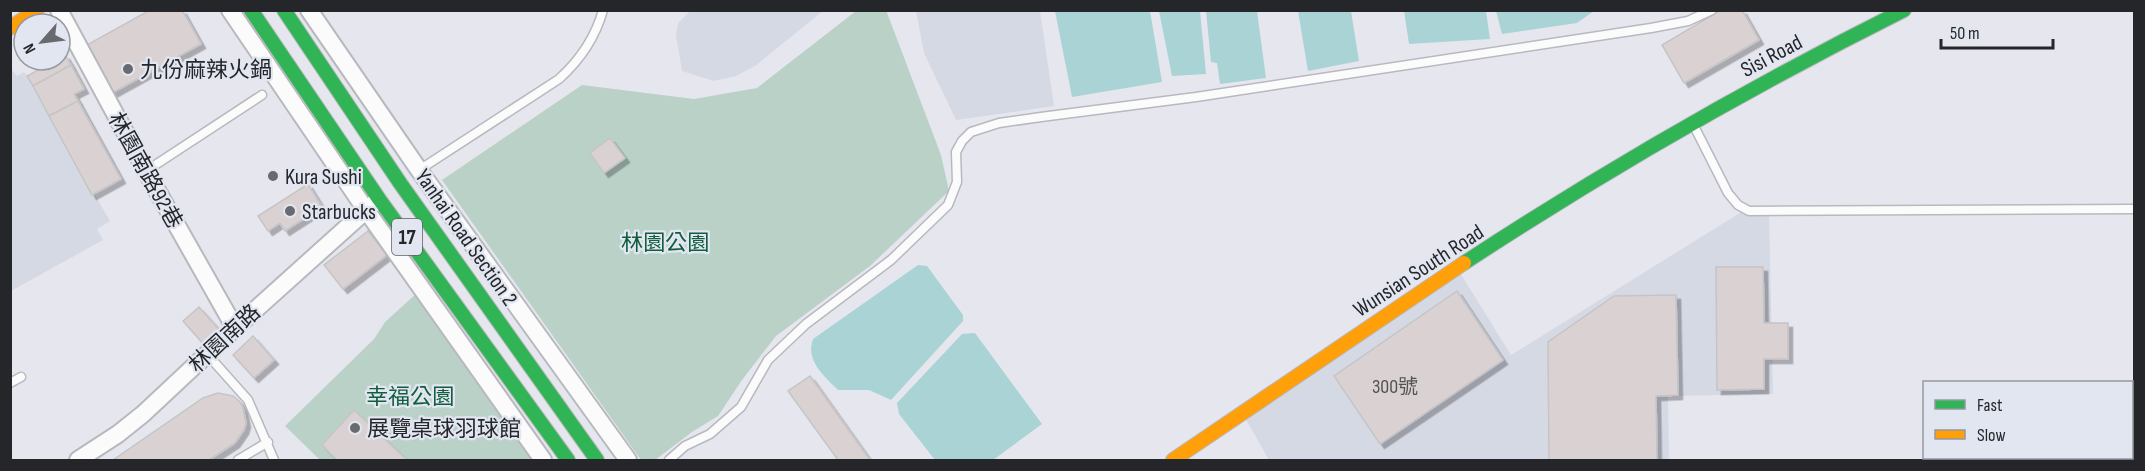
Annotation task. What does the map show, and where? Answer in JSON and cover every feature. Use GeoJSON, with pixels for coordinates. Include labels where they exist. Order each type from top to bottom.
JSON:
{"type":"FeatureCollection","features":[{"type":"Feature","properties":{"kind":"main road"},"geometry":{"type":"LineString","coordinates":[[10,28],[37,10]]}},
{"type":"Feature","properties":{"kind":"main road","name":"17"},"geometry":{"type":"LineString","coordinates":[[251,10],[373,204],[568,460]]}},
{"type":"Feature","properties":{"kind":"main road","name":"Yanhai Road Section 2"},"geometry":{"type":"LineString","coordinates":[[284,10],[400,183],[597,460]]}},
{"type":"Feature","properties":{"kind":"main road","name":"Sisi Road"},"geometry":{"type":"LineString","coordinates":[[1692,122],[1820,52],[1904,10]]}},
{"type":"Feature","properties":{"kind":"main road","name":"Wunsian South Road"},"geometry":{"type":"LineString","coordinates":[[1173,460],[1436,282],[1623,162],[1692,122]]}},
{"type":"Feature","properties":{"kind":"street","name":"林園南路92巷"},"geometry":{"type":"LineString","coordinates":[[58,10],[235,328]]}},
{"type":"Feature","properties":{"kind":"street"},"geometry":{"type":"LineString","coordinates":[[230,10],[373,204],[543,460]]}},
{"type":"Feature","properties":{"kind":"street","name":"Yanhai Road Section 2"},"geometry":{"type":"LineString","coordinates":[[309,10],[419,170],[628,460]]}},
{"type":"Feature","properties":{"kind":"street","name":"林園南路"},"geometry":{"type":"LineString","coordinates":[[78,460],[118,434],[143,414],[373,204],[419,170]]}},
{"type":"Feature","properties":{"kind":"lane"},"geometry":{"type":"LineString","coordinates":[[419,170],[559,80],[576,64],[590,43],[603,10]]}},
{"type":"Feature","properties":{"kind":"lane"},"geometry":{"type":"LineString","coordinates":[[669,460],[686,446],[710,434],[741,407],[768,360],[806,324],[891,260],[948,205],[957,182],[956,152],[971,132],[999,123],[1196,97],[1651,28],[1688,21],[1712,10]]}},
{"type":"Feature","properties":{"kind":"lane"},"geometry":{"type":"LineString","coordinates":[[146,171],[262,95]]}},
{"type":"Feature","properties":{"kind":"lane"},"geometry":{"type":"LineString","coordinates":[[1692,122],[1728,193],[1738,205],[1749,211],[2134,209]]}},
{"type":"Feature","properties":{"kind":"lane"},"geometry":{"type":"LineString","coordinates":[[207,354],[248,400],[274,460]]}},
{"type":"Feature","properties":{"kind":"lane"},"geometry":{"type":"LineString","coordinates":[[10,383],[21,377]]}},
{"type":"Feature","properties":{"kind":"lane"},"geometry":{"type":"LineString","coordinates":[[238,460],[268,442]]}},
{"type":"Feature","properties":{"kind":"shaded area"},"geometry":{"type":"Polygon","coordinates":[[[690,11],[823,11],[755,66],[736,76],[714,81],[682,71],[676,35],[678,23],[690,11]]]}},
{"type":"Feature","properties":{"kind":"shaded area"},"geometry":{"type":"Polygon","coordinates":[[[916,11],[1040,11],[1054,106],[956,120],[924,53],[916,11]]]}},
{"type":"Feature","properties":{"kind":"shaded area"},"geometry":{"type":"Polygon","coordinates":[[[10,68],[17,76],[24,72],[110,221],[97,229],[103,240],[11,291],[10,68]]]}},
{"type":"Feature","properties":{"kind":"shaded area"},"geometry":{"type":"Polygon","coordinates":[[[1743,211],[1769,212],[1773,394],[1668,396],[1669,460],[1269,460],[1241,411],[1459,271],[1511,355],[1743,211]]]}},
{"type":"Feature","properties":{"kind":"green space","name":"林園公園"},"geometry":{"type":"Polygon","coordinates":[[[886,10],[941,155],[949,191],[870,266],[776,336],[718,416],[655,460],[641,460],[442,180],[582,85],[694,99],[757,88],[856,11],[886,10]]]}},
{"type":"Feature","properties":{"kind":"green space","name":"幸福公園"},"geometry":{"type":"Polygon","coordinates":[[[417,293],[537,460],[320,460],[285,426],[374,339],[385,322],[417,293]]]}},
{"type":"Feature","properties":{"kind":"water"},"geometry":{"type":"Polygon","coordinates":[[[1496,10],[1594,11],[1577,23],[1502,34],[1496,10]]]}},
{"type":"Feature","properties":{"kind":"water"},"geometry":{"type":"Polygon","coordinates":[[[1055,11],[1150,11],[1162,82],[1072,97],[1055,11]]]}},
{"type":"Feature","properties":{"kind":"water"},"geometry":{"type":"Polygon","coordinates":[[[1159,11],[1200,11],[1206,74],[1172,76],[1159,11]]]}},
{"type":"Feature","properties":{"kind":"water"},"geometry":{"type":"Polygon","coordinates":[[[1206,11],[1257,11],[1266,78],[1220,84],[1217,63],[1211,62],[1206,11]]]}},
{"type":"Feature","properties":{"kind":"water"},"geometry":{"type":"Polygon","coordinates":[[[1298,11],[1351,11],[1359,61],[1308,71],[1298,11]]]}},
{"type":"Feature","properties":{"kind":"water"},"geometry":{"type":"Polygon","coordinates":[[[1404,11],[1486,11],[1490,39],[1409,44],[1404,11]]]}},
{"type":"Feature","properties":{"kind":"water"},"geometry":{"type":"Polygon","coordinates":[[[918,265],[927,266],[963,315],[963,321],[891,400],[869,390],[838,390],[814,361],[811,347],[813,339],[918,265]]]}},
{"type":"Feature","properties":{"kind":"water"},"geometry":{"type":"Polygon","coordinates":[[[975,333],[1042,424],[993,460],[935,460],[899,414],[897,403],[962,334],[975,333]]]}},
{"type":"Feature","properties":{"kind":"building","name":"九份麻辣火鍋"},"geometry":{"type":"Polygon","coordinates":[[[150,10],[182,10],[201,44],[112,93],[87,45],[150,10]]]}},
{"type":"Feature","properties":{"kind":"building"},"geometry":{"type":"Polygon","coordinates":[[[1721,10],[1742,10],[1759,40],[1684,83],[1662,45],[1721,10]]]}},
{"type":"Feature","properties":{"kind":"building"},"geometry":{"type":"Polygon","coordinates":[[[72,67],[84,89],[74,94],[78,101],[49,116],[33,86],[58,72],[72,72],[72,67]]]}},
{"type":"Feature","properties":{"kind":"building"},"geometry":{"type":"Polygon","coordinates":[[[34,72],[58,72],[33,86],[27,76],[34,72]]]}},
{"type":"Feature","properties":{"kind":"building"},"geometry":{"type":"Polygon","coordinates":[[[78,101],[121,179],[92,195],[49,116],[78,101]]]}},
{"type":"Feature","properties":{"kind":"building"},"geometry":{"type":"Polygon","coordinates":[[[610,138],[625,158],[604,173],[590,153],[610,138]]]}},
{"type":"Feature","properties":{"kind":"building","name":"Starbucks"},"geometry":{"type":"Polygon","coordinates":[[[308,184],[322,207],[285,231],[280,223],[268,231],[258,216],[308,184]]]}},
{"type":"Feature","properties":{"kind":"building"},"geometry":{"type":"Polygon","coordinates":[[[368,231],[387,255],[343,289],[324,265],[368,231]]]}},
{"type":"Feature","properties":{"kind":"building"},"geometry":{"type":"Polygon","coordinates":[[[1716,267],[1763,267],[1764,323],[1788,323],[1788,359],[1764,359],[1764,389],[1717,390],[1716,267]]]}},
{"type":"Feature","properties":{"kind":"building"},"geometry":{"type":"Polygon","coordinates":[[[1457,291],[1503,360],[1380,444],[1334,376],[1457,291]]]}},
{"type":"Feature","properties":{"kind":"building"},"geometry":{"type":"Polygon","coordinates":[[[1676,295],[1678,395],[1656,396],[1657,460],[1549,460],[1548,342],[1614,296],[1676,295]]]}},
{"type":"Feature","properties":{"kind":"building"},"geometry":{"type":"Polygon","coordinates":[[[199,307],[223,334],[207,348],[183,321],[199,307]]]}},
{"type":"Feature","properties":{"kind":"building"},"geometry":{"type":"Polygon","coordinates":[[[253,336],[274,360],[254,378],[233,355],[253,336]]]}},
{"type":"Feature","properties":{"kind":"building"},"geometry":{"type":"Polygon","coordinates":[[[810,376],[870,460],[838,460],[788,391],[810,376]]]}},
{"type":"Feature","properties":{"kind":"building"},"geometry":{"type":"Polygon","coordinates":[[[218,393],[233,396],[239,401],[246,423],[235,443],[209,460],[113,460],[203,398],[218,393]]]}},
{"type":"Feature","properties":{"kind":"building","name":"展覽桌球羽球館"},"geometry":{"type":"Polygon","coordinates":[[[354,410],[407,460],[337,460],[322,445],[354,410]]]}},
{"type":"Feature","properties":{"kind":"traffic: fast"},"geometry":{"type":"LineString","coordinates":[[251,10],[379,199],[568,460]]}},
{"type":"Feature","properties":{"kind":"traffic: fast"},"geometry":{"type":"LineString","coordinates":[[284,10],[400,183],[597,460]]}},
{"type":"Feature","properties":{"kind":"traffic: fast"},"geometry":{"type":"LineString","coordinates":[[1464,263],[1571,195],[1680,130],[1904,10]]}},
{"type":"Feature","properties":{"kind":"traffic: slow"},"geometry":{"type":"LineString","coordinates":[[10,28],[37,10]]}},
{"type":"Feature","properties":{"kind":"traffic: slow"},"geometry":{"type":"LineString","coordinates":[[1173,460],[1464,263]]}},
{"type":"Feature","properties":{"kind":"place","name":"九份麻辣火鍋"},"geometry":{"type":"Point","coordinates":[128,69]}},
{"type":"Feature","properties":{"kind":"place","name":"Kura Sushi"},"geometry":{"type":"Point","coordinates":[273,176]}},
{"type":"Feature","properties":{"kind":"place","name":"Starbucks"},"geometry":{"type":"Point","coordinates":[290,211]}},
{"type":"Feature","properties":{"kind":"place","name":"展覽桌球羽球館"},"geometry":{"type":"Point","coordinates":[355,428]}}]}
